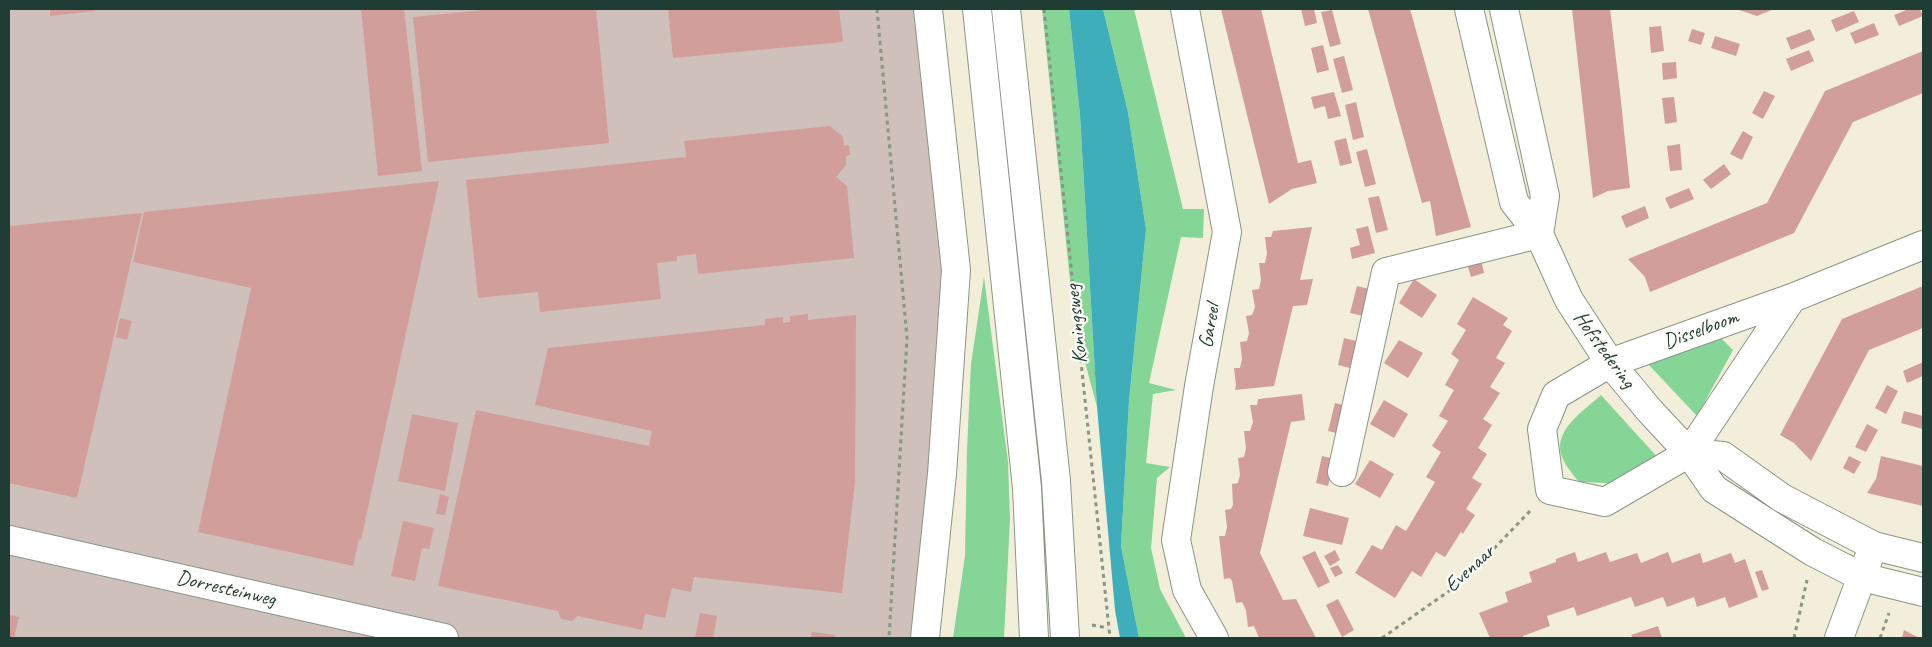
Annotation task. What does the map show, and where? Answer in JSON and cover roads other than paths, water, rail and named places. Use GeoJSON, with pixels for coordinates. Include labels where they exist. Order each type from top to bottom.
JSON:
{"type":"FeatureCollection","features":[{"type":"Feature","properties":{"kind":"street"},"geometry":{"type":"LineString","coordinates":[[925,638],[942,474],[956,270],[928,9]]}},
{"type":"Feature","properties":{"kind":"street"},"geometry":{"type":"LineString","coordinates":[[977,9],[1027,488],[1034,638]]}},
{"type":"Feature","properties":{"kind":"street","name":"Koningsweg"},"geometry":{"type":"LineString","coordinates":[[1006,9],[1056,481],[1065,638]]}},
{"type":"Feature","properties":{"kind":"street","name":"Gareel"},"geometry":{"type":"LineString","coordinates":[[1185,9],[1227,232],[1176,540],[1187,590],[1214,638]]}},
{"type":"Feature","properties":{"kind":"street","name":"Hofstedering"},"geometry":{"type":"LineString","coordinates":[[1469,9],[1514,202],[1539,234],[1569,300],[1610,363],[1689,454],[1714,489],[1813,552],[1862,577],[1923,592]]}},
{"type":"Feature","properties":{"kind":"street"},"geometry":{"type":"LineString","coordinates":[[1342,472],[1386,272],[1539,234],[1545,196],[1504,9]]}},
{"type":"Feature","properties":{"kind":"street","name":"Disselboom"},"geometry":{"type":"LineString","coordinates":[[1610,363],[1792,298],[1923,245]]}},
{"type":"Feature","properties":{"kind":"street","name":"Disselboom"},"geometry":{"type":"LineString","coordinates":[[1689,454],[1792,298]]}},
{"type":"Feature","properties":{"kind":"street"},"geometry":{"type":"LineString","coordinates":[[1610,363],[1556,395],[1542,429],[1550,490],[1605,502],[1689,454],[1723,456],[1782,498],[1874,546],[1923,558]]}},
{"type":"Feature","properties":{"kind":"street","name":"Dorresteinweg"},"geometry":{"type":"LineString","coordinates":[[9,540],[444,638]]}},
{"type":"Feature","properties":{"kind":"street"},"geometry":{"type":"LineString","coordinates":[[1839,638],[1874,546]]}},
{"type":"Feature","properties":{"kind":"water"},"geometry":{"type":"Polygon","coordinates":[[[1069,9],[1103,9],[1128,112],[1146,229],[1129,401],[1121,546],[1139,638],[1120,638],[1115,610],[1097,407],[1080,115],[1069,9]]]}}]}
